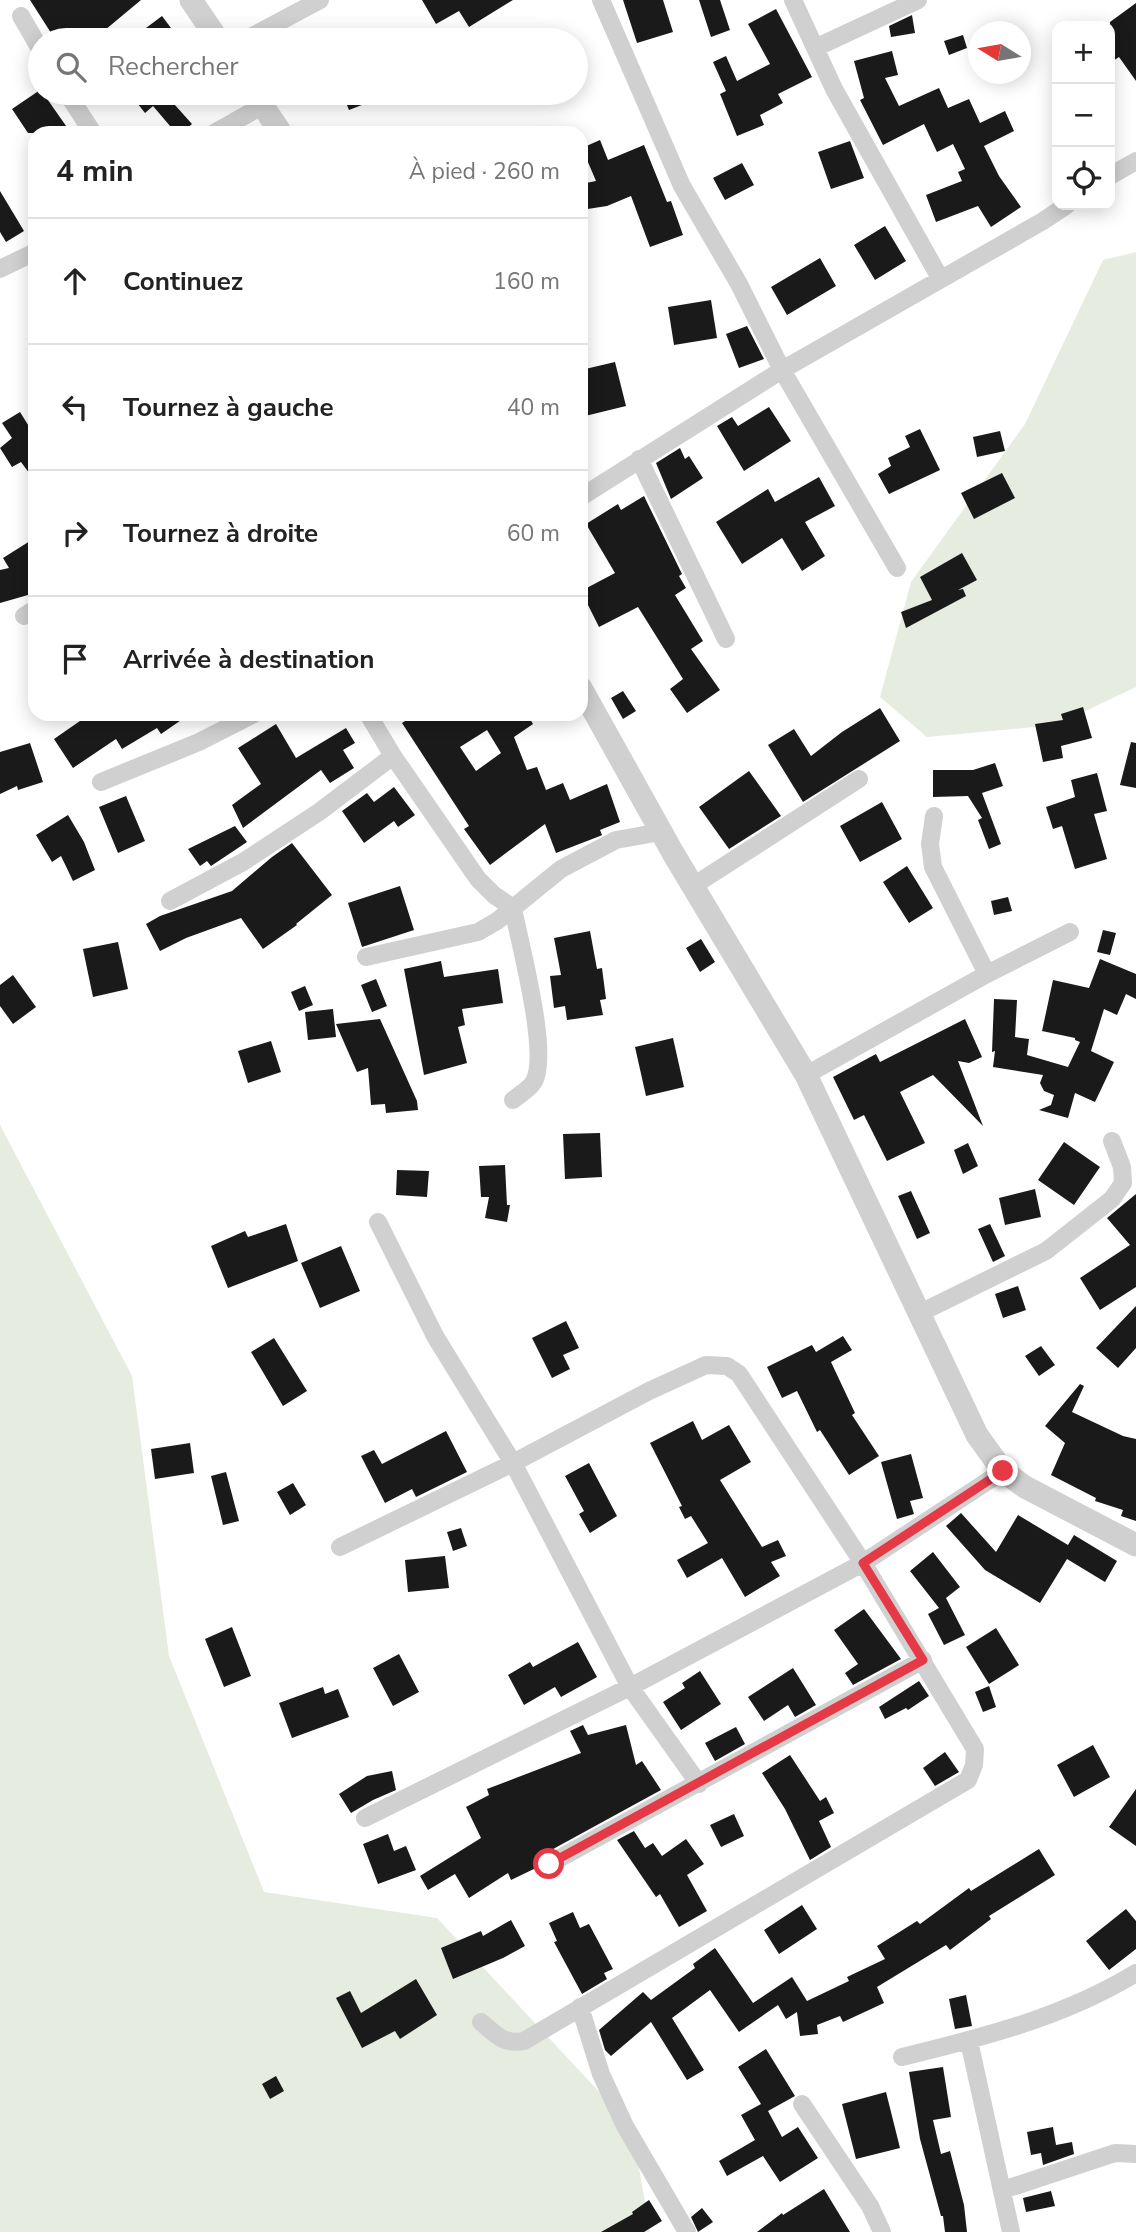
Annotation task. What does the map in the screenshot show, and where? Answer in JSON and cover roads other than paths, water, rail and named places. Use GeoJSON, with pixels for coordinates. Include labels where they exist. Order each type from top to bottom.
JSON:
{"type":"FeatureCollection","features":[{"type":"Feature","properties":{"kind":"street"},"geometry":{"type":"LineString","coordinates":[[191,0],[210,28]]}},
{"type":"Feature","properties":{"kind":"street"},"geometry":{"type":"LineString","coordinates":[[268,28],[320,0]]}},
{"type":"Feature","properties":{"kind":"street"},"geometry":{"type":"LineString","coordinates":[[601,0],[682,186],[738,284],[782,370],[897,568]]}},
{"type":"Feature","properties":{"kind":"street"},"geometry":{"type":"LineString","coordinates":[[793,0],[834,89],[940,278]]}},
{"type":"Feature","properties":{"kind":"street"},"geometry":{"type":"LineString","coordinates":[[815,48],[918,0]]}},
{"type":"Feature","properties":{"kind":"street"},"geometry":{"type":"LineString","coordinates":[[21,16],[28,28]]}},
{"type":"Feature","properties":{"kind":"street"},"geometry":{"type":"LineString","coordinates":[[75,105],[88,126]]}},
{"type":"Feature","properties":{"kind":"street"},"geometry":{"type":"LineString","coordinates":[[223,126],[250,105]]}},
{"type":"Feature","properties":{"kind":"street"},"geometry":{"type":"LineString","coordinates":[[262,105],[276,126]]}},
{"type":"Feature","properties":{"kind":"street"},"geometry":{"type":"LineString","coordinates":[[1115,173],[1136,161]]}},
{"type":"Feature","properties":{"kind":"street"},"geometry":{"type":"LineString","coordinates":[[588,493],[782,370],[1060,210]]}},
{"type":"Feature","properties":{"kind":"street"},"geometry":{"type":"LineString","coordinates":[[0,270],[28,256]]}},
{"type":"Feature","properties":{"kind":"street"},"geometry":{"type":"LineString","coordinates":[[639,460],[726,639]]}},
{"type":"Feature","properties":{"kind":"street"},"geometry":{"type":"LineString","coordinates":[[588,701],[661,832],[806,1075],[977,1435],[1003,1471],[1025,1487],[1136,1545]]}},
{"type":"Feature","properties":{"kind":"street"},"geometry":{"type":"LineString","coordinates":[[101,782],[199,743],[241,721]]}},
{"type":"Feature","properties":{"kind":"street"},"geometry":{"type":"LineString","coordinates":[[372,721],[393,756],[478,879],[494,895],[513,908],[538,1033],[539,1063],[534,1082],[513,1100]]}},
{"type":"Feature","properties":{"kind":"street"},"geometry":{"type":"LineString","coordinates":[[170,901],[243,862],[298,827],[393,756]]}},
{"type":"Feature","properties":{"kind":"street"},"geometry":{"type":"LineString","coordinates":[[693,886],[859,779]]}},
{"type":"Feature","properties":{"kind":"street"},"geometry":{"type":"LineString","coordinates":[[934,816],[930,844],[933,867],[987,974]]}},
{"type":"Feature","properties":{"kind":"street"},"geometry":{"type":"LineString","coordinates":[[366,957],[478,932],[497,921],[561,869],[616,840],[661,832]]}},
{"type":"Feature","properties":{"kind":"street"},"geometry":{"type":"LineString","coordinates":[[806,1075],[987,974],[1070,932]]}},
{"type":"Feature","properties":{"kind":"street"},"geometry":{"type":"LineString","coordinates":[[920,1313],[1046,1251],[1112,1199],[1123,1183],[1122,1167],[1112,1141]]}},
{"type":"Feature","properties":{"kind":"street"},"geometry":{"type":"LineString","coordinates":[[378,1222],[435,1336],[513,1463],[630,1688],[699,1784]]}},
{"type":"Feature","properties":{"kind":"street"},"geometry":{"type":"LineString","coordinates":[[340,1547],[513,1463],[649,1391],[706,1365],[727,1366],[739,1374],[863,1563],[975,1749],[974,1765],[968,1780],[524,2041],[512,2043],[501,2039],[481,2022]]}},
{"type":"Feature","properties":{"kind":"street"},"geometry":{"type":"LineString","coordinates":[[365,1818],[630,1688],[863,1563],[1003,1471]]}},
{"type":"Feature","properties":{"kind":"street"},"geometry":{"type":"LineString","coordinates":[[549,1864],[923,1660]]}},
{"type":"Feature","properties":{"kind":"street"},"geometry":{"type":"LineString","coordinates":[[902,2057],[1040,2020],[1113,1987],[1136,1973]]}},
{"type":"Feature","properties":{"kind":"street"},"geometry":{"type":"LineString","coordinates":[[580,2007],[601,2074],[625,2126],[687,2232]]}},
{"type":"Feature","properties":{"kind":"street"},"geometry":{"type":"LineString","coordinates":[[969,2041],[1011,2232]]}},
{"type":"Feature","properties":{"kind":"street"},"geometry":{"type":"LineString","coordinates":[[802,2104],[870,2206],[882,2232]]}},
{"type":"Feature","properties":{"kind":"street"},"geometry":{"type":"LineString","coordinates":[[1003,2190],[1115,2153],[1136,2154]]}}]}
